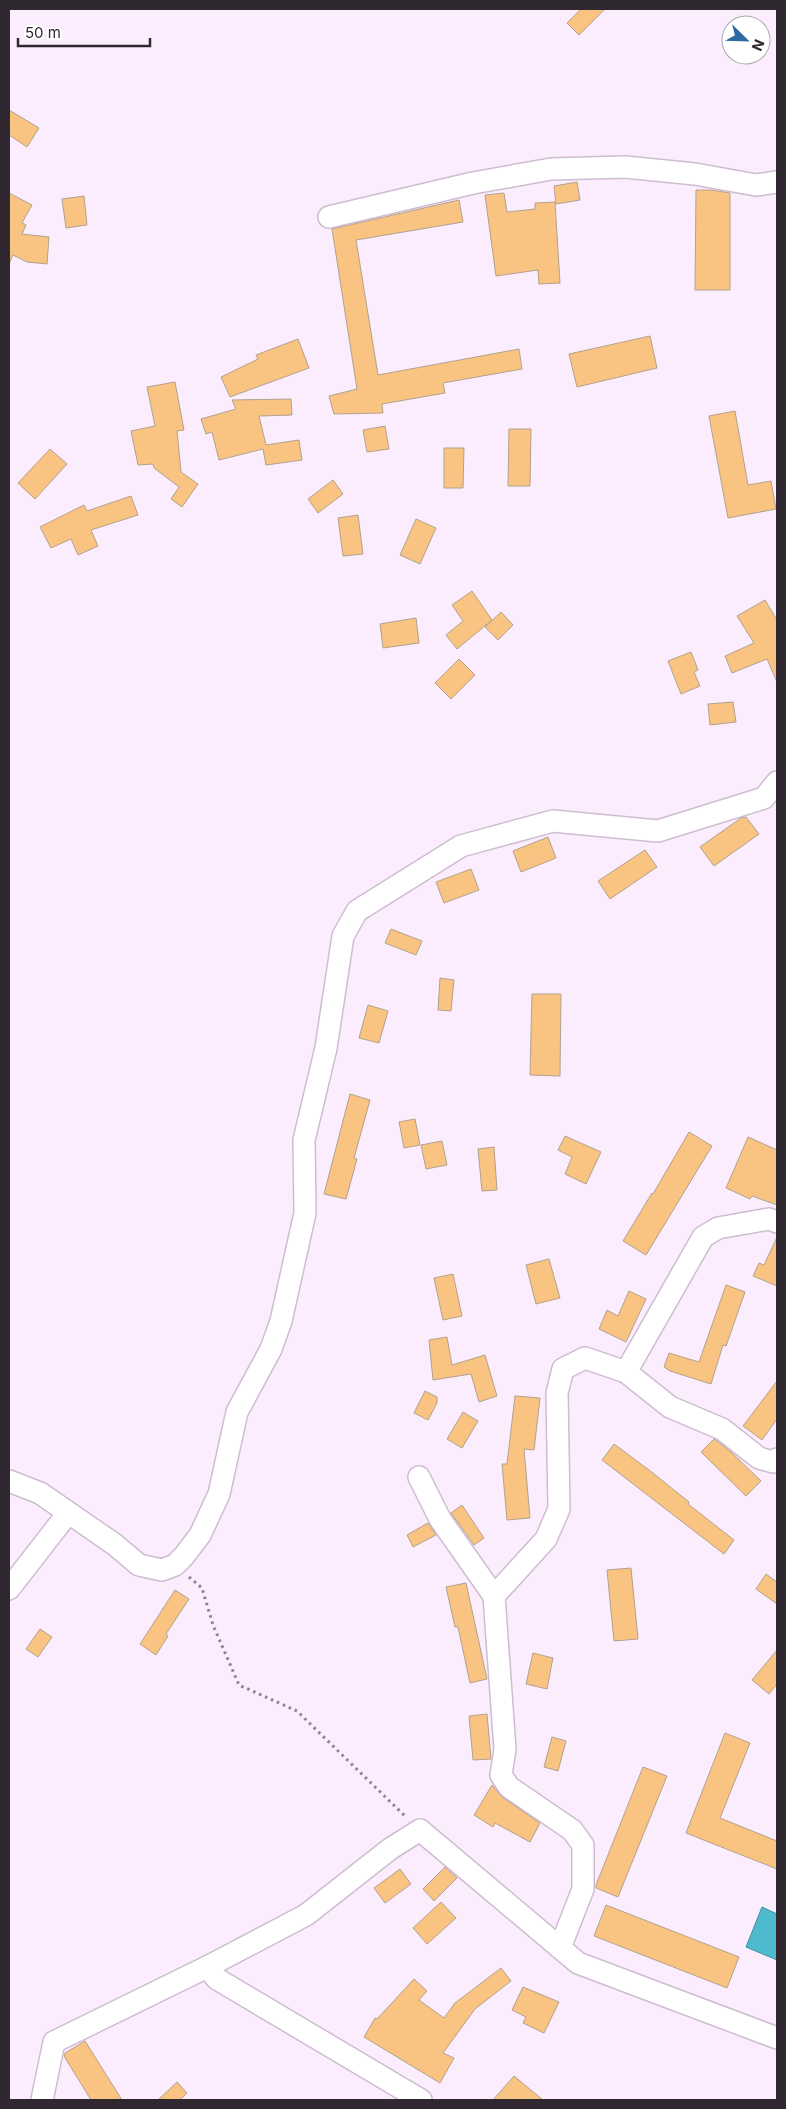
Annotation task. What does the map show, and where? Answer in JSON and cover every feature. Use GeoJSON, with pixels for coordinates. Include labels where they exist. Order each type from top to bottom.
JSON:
{"type":"FeatureCollection","features":[{"type":"Feature","properties":{"kind":"street"},"geometry":{"type":"LineString","coordinates":[[328,217],[472,184],[550,169],[625,167],[695,174],[756,186],[777,182]]}},
{"type":"Feature","properties":{"kind":"street"},"geometry":{"type":"LineString","coordinates":[[9,1481],[40,1493],[114,1544],[139,1565],[162,1570],[175,1565],[200,1535],[218,1494],[237,1412],[271,1349],[281,1321],[305,1214],[304,1140],[326,1048],[343,936],[357,911],[461,846],[553,821],[658,831],[764,798],[777,782]]}},
{"type":"Feature","properties":{"kind":"street"},"geometry":{"type":"LineString","coordinates":[[626,1372],[703,1237],[718,1228],[769,1219],[777,1222]]}},
{"type":"Feature","properties":{"kind":"street"},"geometry":{"type":"LineString","coordinates":[[494,1596],[546,1539],[559,1509],[557,1393],[563,1369],[585,1358],[626,1372],[670,1407],[722,1429],[759,1458],[773,1462],[777,1459]]}},
{"type":"Feature","properties":{"kind":"street"},"geometry":{"type":"LineString","coordinates":[[419,1477],[440,1519],[494,1596],[505,1749],[501,1775],[510,1787],[572,1830],[583,1845],[583,1889],[560,1948]]}},
{"type":"Feature","properties":{"kind":"street"},"geometry":{"type":"LineString","coordinates":[[9,1589],[68,1513]]}},
{"type":"Feature","properties":{"kind":"street"},"geometry":{"type":"LineString","coordinates":[[42,2100],[54,2042],[207,1967],[306,1915],[390,1849],[420,1830],[578,1963],[777,2038]]}},
{"type":"Feature","properties":{"kind":"street"},"geometry":{"type":"LineString","coordinates":[[207,1967],[217,1979],[421,2100]]}},
{"type":"Feature","properties":{"kind":"path"},"geometry":{"type":"LineString","coordinates":[[175,1565],[202,1588],[213,1625],[239,1685],[297,1711],[420,1830]]}},
{"type":"Feature","properties":{"kind":"water"},"geometry":{"type":"Polygon","coordinates":[[[762,1907],[777,1914],[777,1960],[746,1947],[762,1907]]]}},
{"type":"Feature","properties":{"kind":"building"},"geometry":{"type":"Polygon","coordinates":[[[581,9],[605,9],[579,35],[567,23],[581,9]]]}},
{"type":"Feature","properties":{"kind":"building"},"geometry":{"type":"Polygon","coordinates":[[[9,110],[39,128],[27,147],[9,135],[9,110]]]}},
{"type":"Feature","properties":{"kind":"building"},"geometry":{"type":"Polygon","coordinates":[[[577,182],[580,200],[556,204],[554,186],[577,182]]]}},
{"type":"Feature","properties":{"kind":"building"},"geometry":{"type":"Polygon","coordinates":[[[696,190],[730,193],[730,290],[695,290],[696,190]]]}},
{"type":"Feature","properties":{"kind":"building"},"geometry":{"type":"Polygon","coordinates":[[[9,193],[32,205],[22,223],[26,225],[22,234],[49,237],[47,264],[27,262],[13,255],[9,264],[9,193]]]}},
{"type":"Feature","properties":{"kind":"building"},"geometry":{"type":"Polygon","coordinates":[[[504,193],[507,212],[535,209],[535,203],[555,202],[560,283],[539,284],[538,270],[496,276],[485,195],[504,193]]]}},
{"type":"Feature","properties":{"kind":"building"},"geometry":{"type":"Polygon","coordinates":[[[84,196],[87,225],[66,228],[62,199],[84,196]]]}},
{"type":"Feature","properties":{"kind":"building"},"geometry":{"type":"Polygon","coordinates":[[[459,200],[463,222],[356,240],[378,375],[519,349],[522,369],[443,383],[445,393],[382,404],[383,413],[334,414],[329,396],[357,389],[332,229],[459,200]]]}},
{"type":"Feature","properties":{"kind":"building"},"geometry":{"type":"Polygon","coordinates":[[[650,336],[657,368],[577,387],[569,354],[650,336]]]}},
{"type":"Feature","properties":{"kind":"building"},"geometry":{"type":"Polygon","coordinates":[[[298,339],[309,368],[230,397],[221,377],[258,359],[256,355],[298,339]]]}},
{"type":"Feature","properties":{"kind":"building"},"geometry":{"type":"Polygon","coordinates":[[[175,382],[184,430],[177,431],[181,472],[198,484],[182,507],[171,499],[179,487],[154,468],[153,464],[138,465],[131,431],[155,426],[147,387],[175,382]]]}},
{"type":"Feature","properties":{"kind":"building"},"geometry":{"type":"Polygon","coordinates":[[[291,399],[292,415],[259,416],[266,445],[299,440],[302,460],[266,465],[263,449],[219,460],[212,432],[206,434],[201,419],[236,409],[232,400],[291,399]]]}},
{"type":"Feature","properties":{"kind":"building"},"geometry":{"type":"Polygon","coordinates":[[[735,411],[748,485],[771,481],[776,509],[728,518],[709,416],[735,411]]]}},
{"type":"Feature","properties":{"kind":"building"},"geometry":{"type":"Polygon","coordinates":[[[385,426],[389,449],[367,452],[363,430],[385,426]]]}},
{"type":"Feature","properties":{"kind":"building"},"geometry":{"type":"Polygon","coordinates":[[[509,429],[531,429],[530,486],[508,486],[509,429]]]}},
{"type":"Feature","properties":{"kind":"building"},"geometry":{"type":"Polygon","coordinates":[[[444,448],[464,448],[463,488],[444,488],[444,448]]]}},
{"type":"Feature","properties":{"kind":"building"},"geometry":{"type":"Polygon","coordinates":[[[50,449],[67,464],[35,499],[18,483],[50,449]]]}},
{"type":"Feature","properties":{"kind":"building"},"geometry":{"type":"Polygon","coordinates":[[[333,480],[343,494],[318,513],[308,499],[333,480]]]}},
{"type":"Feature","properties":{"kind":"building"},"geometry":{"type":"Polygon","coordinates":[[[131,496],[138,515],[91,530],[98,546],[78,555],[71,539],[51,548],[40,527],[84,505],[87,511],[131,496]]]}},
{"type":"Feature","properties":{"kind":"building"},"geometry":{"type":"Polygon","coordinates":[[[358,515],[363,554],[343,556],[338,518],[358,515]]]}},
{"type":"Feature","properties":{"kind":"building"},"geometry":{"type":"Polygon","coordinates":[[[416,519],[436,528],[420,564],[400,555],[416,519]]]}},
{"type":"Feature","properties":{"kind":"building"},"geometry":{"type":"Polygon","coordinates":[[[472,591],[492,620],[457,649],[446,635],[463,621],[452,605],[472,591]]]}},
{"type":"Feature","properties":{"kind":"building"},"geometry":{"type":"Polygon","coordinates":[[[765,600],[777,620],[777,682],[767,659],[732,673],[725,656],[754,643],[737,616],[765,600]]]}},
{"type":"Feature","properties":{"kind":"building"},"geometry":{"type":"Polygon","coordinates":[[[501,612],[513,625],[498,640],[485,627],[501,612]]]}},
{"type":"Feature","properties":{"kind":"building"},"geometry":{"type":"Polygon","coordinates":[[[416,618],[419,643],[383,648],[380,624],[416,618]]]}},
{"type":"Feature","properties":{"kind":"building"},"geometry":{"type":"Polygon","coordinates":[[[691,652],[698,670],[694,672],[700,686],[681,694],[668,661],[691,652]]]}},
{"type":"Feature","properties":{"kind":"building"},"geometry":{"type":"Polygon","coordinates":[[[459,659],[475,675],[451,699],[435,683],[459,659]]]}},
{"type":"Feature","properties":{"kind":"building"},"geometry":{"type":"Polygon","coordinates":[[[733,702],[736,722],[710,725],[708,704],[733,702]]]}},
{"type":"Feature","properties":{"kind":"building"},"geometry":{"type":"Polygon","coordinates":[[[746,817],[759,834],[714,866],[700,847],[741,818],[746,817]]]}},
{"type":"Feature","properties":{"kind":"building"},"geometry":{"type":"Polygon","coordinates":[[[548,837],[556,858],[521,872],[513,851],[548,837]]]}},
{"type":"Feature","properties":{"kind":"building"},"geometry":{"type":"Polygon","coordinates":[[[645,850],[657,867],[610,899],[598,881],[645,850]]]}},
{"type":"Feature","properties":{"kind":"building"},"geometry":{"type":"Polygon","coordinates":[[[471,869],[479,890],[444,903],[436,882],[471,869]]]}},
{"type":"Feature","properties":{"kind":"building"},"geometry":{"type":"Polygon","coordinates":[[[391,929],[422,941],[416,955],[385,943],[391,929]]]}},
{"type":"Feature","properties":{"kind":"building"},"geometry":{"type":"Polygon","coordinates":[[[440,978],[454,980],[451,1011],[438,1010],[440,978]]]}},
{"type":"Feature","properties":{"kind":"building"},"geometry":{"type":"Polygon","coordinates":[[[532,994],[561,994],[560,1076],[530,1075],[532,994]]]}},
{"type":"Feature","properties":{"kind":"building"},"geometry":{"type":"Polygon","coordinates":[[[368,1005],[388,1011],[379,1043],[359,1038],[368,1005]]]}},
{"type":"Feature","properties":{"kind":"building"},"geometry":{"type":"Polygon","coordinates":[[[350,1094],[370,1100],[354,1158],[357,1159],[346,1199],[324,1194],[350,1094]]]}},
{"type":"Feature","properties":{"kind":"building"},"geometry":{"type":"Polygon","coordinates":[[[415,1119],[420,1145],[404,1148],[399,1122],[415,1119]]]}},
{"type":"Feature","properties":{"kind":"building"},"geometry":{"type":"Polygon","coordinates":[[[689,1132],[712,1146],[646,1255],[623,1241],[689,1132]]]}},
{"type":"Feature","properties":{"kind":"building"},"geometry":{"type":"Polygon","coordinates":[[[565,1136],[601,1152],[586,1184],[565,1174],[572,1157],[558,1150],[565,1136]]]}},
{"type":"Feature","properties":{"kind":"building"},"geometry":{"type":"Polygon","coordinates":[[[748,1137],[777,1150],[777,1205],[752,1196],[750,1199],[726,1188],[748,1137]]]}},
{"type":"Feature","properties":{"kind":"building"},"geometry":{"type":"Polygon","coordinates":[[[442,1141],[447,1165],[426,1169],[421,1145],[442,1141]]]}},
{"type":"Feature","properties":{"kind":"building"},"geometry":{"type":"Polygon","coordinates":[[[494,1147],[497,1190],[482,1191],[478,1149],[494,1147]]]}},
{"type":"Feature","properties":{"kind":"building"},"geometry":{"type":"Polygon","coordinates":[[[777,1237],[777,1286],[753,1276],[759,1263],[764,1265],[777,1237]]]}},
{"type":"Feature","properties":{"kind":"building"},"geometry":{"type":"Polygon","coordinates":[[[549,1259],[560,1298],[536,1304],[526,1265],[549,1259]]]}},
{"type":"Feature","properties":{"kind":"building"},"geometry":{"type":"Polygon","coordinates":[[[453,1274],[462,1316],[443,1320],[434,1278],[453,1274]]]}},
{"type":"Feature","properties":{"kind":"building"},"geometry":{"type":"Polygon","coordinates":[[[726,1285],[745,1292],[726,1346],[723,1345],[711,1384],[670,1371],[664,1367],[669,1353],[699,1362],[726,1285]]]}},
{"type":"Feature","properties":{"kind":"building"},"geometry":{"type":"Polygon","coordinates":[[[629,1291],[646,1299],[626,1342],[599,1329],[607,1310],[618,1316],[629,1291]]]}},
{"type":"Feature","properties":{"kind":"building"},"geometry":{"type":"Polygon","coordinates":[[[447,1337],[452,1365],[485,1355],[497,1396],[479,1402],[471,1374],[433,1380],[429,1340],[447,1337]]]}},
{"type":"Feature","properties":{"kind":"building"},"geometry":{"type":"Polygon","coordinates":[[[777,1381],[777,1419],[762,1440],[743,1426],[777,1381]]]}},
{"type":"Feature","properties":{"kind":"building"},"geometry":{"type":"Polygon","coordinates":[[[425,1391],[437,1397],[437,1403],[428,1420],[414,1413],[425,1391]]]}},
{"type":"Feature","properties":{"kind":"building"},"geometry":{"type":"Polygon","coordinates":[[[515,1396],[540,1398],[534,1450],[524,1449],[530,1518],[507,1520],[502,1464],[507,1464],[515,1396]]]}},
{"type":"Feature","properties":{"kind":"building"},"geometry":{"type":"Polygon","coordinates":[[[463,1412],[478,1421],[462,1448],[447,1439],[463,1412]]]}},
{"type":"Feature","properties":{"kind":"building"},"geometry":{"type":"Polygon","coordinates":[[[714,1439],[731,1452],[761,1481],[746,1496],[701,1452],[714,1439]]]}},
{"type":"Feature","properties":{"kind":"building"},"geometry":{"type":"Polygon","coordinates":[[[614,1444],[689,1502],[688,1504],[734,1540],[724,1554],[602,1460],[614,1444]]]}},
{"type":"Feature","properties":{"kind":"building"},"geometry":{"type":"Polygon","coordinates":[[[462,1505],[484,1538],[474,1545],[451,1513],[462,1505]]]}},
{"type":"Feature","properties":{"kind":"building"},"geometry":{"type":"Polygon","coordinates":[[[428,1523],[436,1535],[413,1547],[407,1535],[428,1523]]]}},
{"type":"Feature","properties":{"kind":"building"},"geometry":{"type":"Polygon","coordinates":[[[631,1568],[638,1639],[614,1641],[607,1570],[631,1568]]]}},
{"type":"Feature","properties":{"kind":"building"},"geometry":{"type":"Polygon","coordinates":[[[766,1574],[777,1582],[777,1604],[756,1589],[766,1574]]]}},
{"type":"Feature","properties":{"kind":"building"},"geometry":{"type":"Polygon","coordinates":[[[466,1583],[487,1679],[470,1683],[458,1627],[455,1627],[446,1587],[466,1583]]]}},
{"type":"Feature","properties":{"kind":"building"},"geometry":{"type":"Polygon","coordinates":[[[175,1590],[189,1599],[166,1634],[168,1636],[156,1655],[140,1644],[175,1590]]]}},
{"type":"Feature","properties":{"kind":"building"},"geometry":{"type":"Polygon","coordinates":[[[40,1629],[52,1637],[38,1657],[26,1649],[40,1629]]]}},
{"type":"Feature","properties":{"kind":"building"},"geometry":{"type":"Polygon","coordinates":[[[777,1650],[777,1684],[769,1694],[752,1680],[777,1650]]]}},
{"type":"Feature","properties":{"kind":"building"},"geometry":{"type":"Polygon","coordinates":[[[533,1653],[553,1658],[547,1689],[526,1684],[533,1653]]]}},
{"type":"Feature","properties":{"kind":"building"},"geometry":{"type":"Polygon","coordinates":[[[487,1714],[491,1759],[473,1760],[469,1716],[487,1714]]]}},
{"type":"Feature","properties":{"kind":"building"},"geometry":{"type":"Polygon","coordinates":[[[725,1733],[750,1743],[720,1818],[777,1841],[777,1869],[686,1833],[725,1733]]]}},
{"type":"Feature","properties":{"kind":"building"},"geometry":{"type":"Polygon","coordinates":[[[552,1737],[566,1741],[558,1771],[544,1767],[552,1737]]]}},
{"type":"Feature","properties":{"kind":"building"},"geometry":{"type":"Polygon","coordinates":[[[643,1767],[667,1776],[618,1897],[596,1888],[596,1885],[643,1767]]]}},
{"type":"Feature","properties":{"kind":"building"},"geometry":{"type":"Polygon","coordinates":[[[492,1785],[502,1797],[540,1823],[530,1842],[495,1823],[493,1827],[474,1815],[492,1785]]]}},
{"type":"Feature","properties":{"kind":"building"},"geometry":{"type":"Polygon","coordinates":[[[445,1867],[457,1878],[434,1901],[423,1889],[445,1867]]]}},
{"type":"Feature","properties":{"kind":"building"},"geometry":{"type":"Polygon","coordinates":[[[400,1869],[411,1884],[385,1903],[374,1888],[400,1869]]]}},
{"type":"Feature","properties":{"kind":"building"},"geometry":{"type":"Polygon","coordinates":[[[441,1902],[456,1918],[427,1944],[413,1928],[441,1902]]]}},
{"type":"Feature","properties":{"kind":"building"},"geometry":{"type":"Polygon","coordinates":[[[606,1905],[739,1957],[727,1988],[594,1936],[606,1905]]]}},
{"type":"Feature","properties":{"kind":"building"},"geometry":{"type":"Polygon","coordinates":[[[501,1968],[511,1981],[475,2009],[443,2053],[454,2058],[440,2083],[364,2037],[375,2018],[377,2019],[414,1979],[427,1991],[419,2000],[444,2018],[455,2003],[501,1968]]]}},
{"type":"Feature","properties":{"kind":"building"},"geometry":{"type":"Polygon","coordinates":[[[523,1987],[559,2002],[544,2033],[523,2023],[526,2017],[512,2010],[523,1987]]]}},
{"type":"Feature","properties":{"kind":"building"},"geometry":{"type":"Polygon","coordinates":[[[85,2041],[122,2100],[91,2100],[64,2056],[65,2053],[85,2041]]]}},
{"type":"Feature","properties":{"kind":"building"},"geometry":{"type":"Polygon","coordinates":[[[514,2076],[543,2100],[493,2100],[514,2076]]]}},
{"type":"Feature","properties":{"kind":"building"},"geometry":{"type":"Polygon","coordinates":[[[177,2082],[187,2093],[180,2100],[158,2100],[177,2082]]]}}]}
